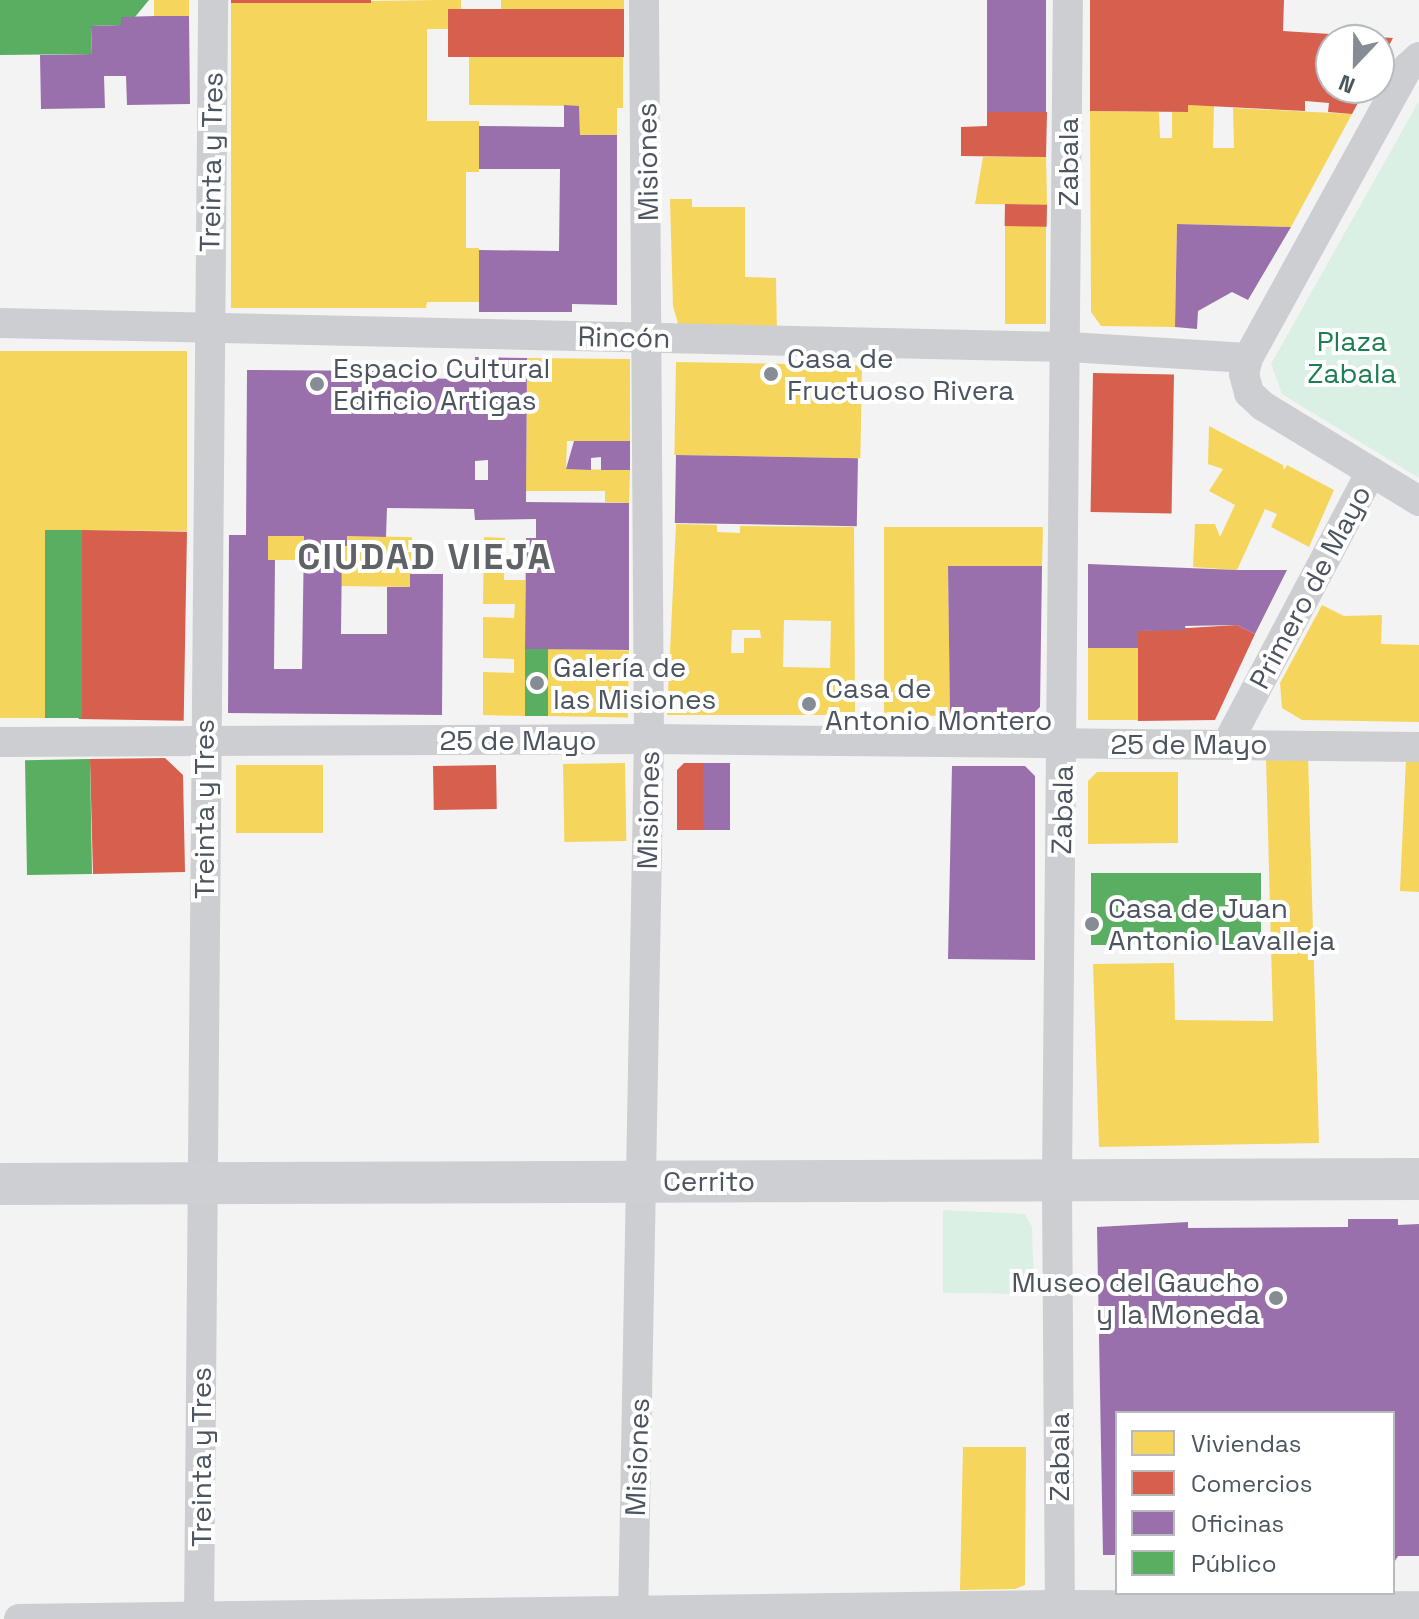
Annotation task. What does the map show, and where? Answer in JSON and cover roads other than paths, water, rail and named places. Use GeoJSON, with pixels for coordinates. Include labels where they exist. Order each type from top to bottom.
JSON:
{"type":"FeatureCollection","features":[{"type":"Feature","properties":{"kind":"street","name":"Treinta y Tres"},"geometry":{"type":"LineString","coordinates":[[199,1618],[204,743],[213,0]]}},
{"type":"Feature","properties":{"kind":"street","name":"Misiones"},"geometry":{"type":"LineString","coordinates":[[633,1616],[644,1182],[649,739],[649,338],[644,0]]}},
{"type":"Feature","properties":{"kind":"street","name":"Zabala"},"geometry":{"type":"LineString","coordinates":[[1060,1612],[1057,1180],[1069,347],[1068,0]]}},
{"type":"Feature","properties":{"kind":"street"},"geometry":{"type":"LineString","coordinates":[[1419,57],[1408,67],[1248,358],[1244,374],[1249,393],[1263,406],[1419,501]]}},
{"type":"Feature","properties":{"kind":"street","name":"Rincón"},"geometry":{"type":"LineString","coordinates":[[0,323],[1069,347],[1248,358]]}},
{"type":"Feature","properties":{"kind":"street","name":"Primero de Mayo"},"geometry":{"type":"LineString","coordinates":[[1227,744],[1371,472]]}},
{"type":"Feature","properties":{"kind":"street","name":"25 de Mayo"},"geometry":{"type":"LineString","coordinates":[[0,742],[649,739],[1419,747]]}},
{"type":"Feature","properties":{"kind":"street","name":"Cerrito"},"geometry":{"type":"LineString","coordinates":[[0,1184],[1419,1179]]}},
{"type":"Feature","properties":{"kind":"street"},"geometry":{"type":"LineString","coordinates":[[19,1619],[633,1616],[1419,1606]]}},
{"type":"Feature","properties":{"kind":"place","name":"Casa de Fructuoso Rivera"},"geometry":{"type":"Point","coordinates":[771,374]}},
{"type":"Feature","properties":{"kind":"place","name":"Espacio Cultural Edificio Artigas"},"geometry":{"type":"Point","coordinates":[317,384]}},
{"type":"Feature","properties":{"kind":"place","name":"Galería de las Misiones"},"geometry":{"type":"Point","coordinates":[537,683]}},
{"type":"Feature","properties":{"kind":"place","name":"Casa de Antonio Montero"},"geometry":{"type":"Point","coordinates":[809,704]}},
{"type":"Feature","properties":{"kind":"place","name":"Casa de Juan Antonio Lavalleja"},"geometry":{"type":"Point","coordinates":[1092,924]}},
{"type":"Feature","properties":{"kind":"place","name":"Museo del Gaucho y la Moneda"},"geometry":{"type":"Point","coordinates":[1276,1298]}},
{"type":"Feature","properties":{"kind":"district","name":"CIUDAD VIEJA"},"geometry":{"type":"Point","coordinates":[425,558]}},
{"type":"Feature","properties":{"kind":"park label","name":"Plaza Zabala"},"geometry":{"type":"Point","coordinates":[1352,357]}}]}
